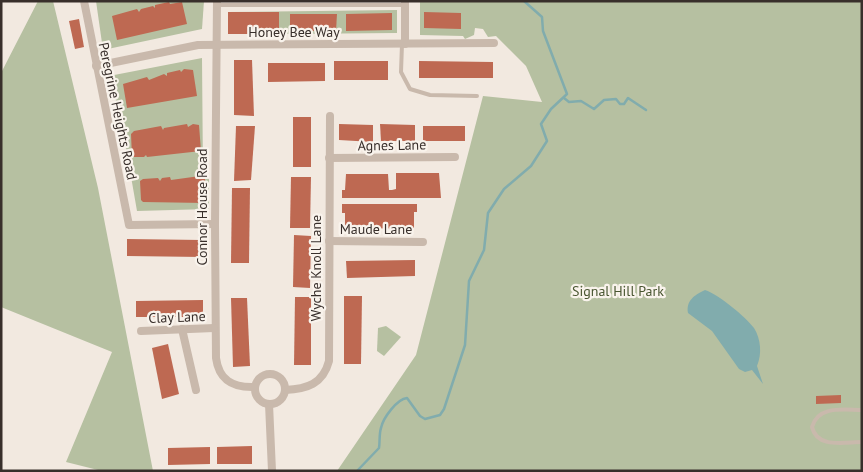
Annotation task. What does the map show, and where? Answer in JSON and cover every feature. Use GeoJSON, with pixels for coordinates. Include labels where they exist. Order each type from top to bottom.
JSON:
{"type":"FeatureCollection","features":[{"type":"Feature","properties":{"kind":"street","name":"Peregrine Heights Road"},"geometry":{"type":"LineString","coordinates":[[84,1],[129,225],[214,224]]}},
{"type":"Feature","properties":{"kind":"street","name":"Connor House Road"},"geometry":{"type":"LineString","coordinates":[[217,3],[214,328],[218,371],[232,384],[245,388],[255,387]]}},
{"type":"Feature","properties":{"kind":"street"},"geometry":{"type":"LineString","coordinates":[[404,44],[405,3]]}},
{"type":"Feature","properties":{"kind":"street","name":"Honey Bee Way"},"geometry":{"type":"LineString","coordinates":[[96,66],[198,45],[494,43]]}},
{"type":"Feature","properties":{"kind":"street","name":"Wyche Knoll Lane"},"geometry":{"type":"LineString","coordinates":[[285,390],[311,386],[322,378],[327,368],[330,116]]}},
{"type":"Feature","properties":{"kind":"street","name":"Agnes Lane"},"geometry":{"type":"LineString","coordinates":[[329,158],[455,157]]}},
{"type":"Feature","properties":{"kind":"street","name":"Maude Lane"},"geometry":{"type":"LineString","coordinates":[[329,241],[423,242]]}},
{"type":"Feature","properties":{"kind":"street","name":"Clay Lane"},"geometry":{"type":"LineString","coordinates":[[141,331],[214,328]]}},
{"type":"Feature","properties":{"kind":"street"},"geometry":{"type":"LineString","coordinates":[[182,329],[196,390]]}},
{"type":"Feature","properties":{"kind":"street"},"geometry":{"type":"LineString","coordinates":[[273,374],[282,380],[285,390],[282,398],[269,404],[257,397],[255,387],[259,378],[273,374]]}},
{"type":"Feature","properties":{"kind":"street"},"geometry":{"type":"LineString","coordinates":[[269,404],[272,471]]}},
{"type":"Feature","properties":{"kind":"lane"},"geometry":{"type":"LineString","coordinates":[[217,3],[405,3]]}},
{"type":"Feature","properties":{"kind":"lane"},"geometry":{"type":"LineString","coordinates":[[404,44],[401,72],[410,89],[430,95],[478,96]]}},
{"type":"Feature","properties":{"kind":"lane"},"geometry":{"type":"LineString","coordinates":[[862,410],[823,412],[816,418],[812,427],[816,436],[826,442],[862,442]]}},
{"type":"Feature","properties":{"kind":"green space"},"geometry":{"type":"Polygon","coordinates":[[[38,1],[53,1],[98,188],[153,471],[102,471],[66,462],[112,352],[1,307],[1,73],[38,1]]]}},
{"type":"Feature","properties":{"kind":"green space"},"geometry":{"type":"Polygon","coordinates":[[[96,1],[204,1],[202,29],[103,50],[96,1]]]}},
{"type":"Feature","properties":{"kind":"green space","name":"Signal Hill Park"},"geometry":{"type":"Polygon","coordinates":[[[420,1],[862,1],[862,471],[337,471],[416,355],[483,96],[542,102],[526,66],[496,36],[488,37],[483,29],[475,28],[474,35],[465,39],[463,36],[420,35],[420,1]]]}},
{"type":"Feature","properties":{"kind":"green space"},"geometry":{"type":"Polygon","coordinates":[[[397,10],[397,33],[286,34],[229,32],[228,12],[397,10]]]}},
{"type":"Feature","properties":{"kind":"green space"},"geometry":{"type":"Polygon","coordinates":[[[202,58],[203,176],[209,179],[209,209],[137,211],[121,119],[109,76],[202,58]]]}},
{"type":"Feature","properties":{"kind":"green space"},"geometry":{"type":"Polygon","coordinates":[[[386,326],[401,337],[384,356],[377,351],[378,328],[386,326]]]}},
{"type":"Feature","properties":{"kind":"water"},"geometry":{"type":"Polygon","coordinates":[[[705,290],[731,306],[754,328],[760,347],[760,357],[757,366],[763,384],[752,370],[745,372],[739,369],[712,331],[688,313],[688,305],[692,299],[705,290]]]}},
{"type":"Feature","properties":{"kind":"building"},"geometry":{"type":"Polygon","coordinates":[[[169,2],[170,4],[182,2],[187,24],[117,40],[112,16],[137,9],[139,12],[141,9],[153,6],[155,8],[155,5],[169,2]]]}},
{"type":"Feature","properties":{"kind":"building"},"geometry":{"type":"Polygon","coordinates":[[[228,12],[279,12],[279,34],[228,34],[228,12]]]}},
{"type":"Feature","properties":{"kind":"building"},"geometry":{"type":"Polygon","coordinates":[[[424,12],[461,13],[461,29],[424,28],[424,12]]]}},
{"type":"Feature","properties":{"kind":"building"},"geometry":{"type":"Polygon","coordinates":[[[392,13],[392,30],[346,31],[346,14],[392,13]]]}},
{"type":"Feature","properties":{"kind":"building"},"geometry":{"type":"Polygon","coordinates":[[[290,14],[337,14],[336,31],[290,31],[290,14]]]}},
{"type":"Feature","properties":{"kind":"building"},"geometry":{"type":"Polygon","coordinates":[[[79,19],[84,47],[75,49],[69,21],[79,19]]]}},
{"type":"Feature","properties":{"kind":"building"},"geometry":{"type":"Polygon","coordinates":[[[234,60],[252,60],[254,116],[234,115],[234,60]]]}},
{"type":"Feature","properties":{"kind":"building"},"geometry":{"type":"Polygon","coordinates":[[[334,61],[388,61],[388,80],[334,80],[334,61]]]}},
{"type":"Feature","properties":{"kind":"building"},"geometry":{"type":"Polygon","coordinates":[[[419,61],[493,62],[493,78],[419,78],[419,61]]]}},
{"type":"Feature","properties":{"kind":"building"},"geometry":{"type":"Polygon","coordinates":[[[268,63],[325,63],[325,81],[268,82],[268,63]]]}},
{"type":"Feature","properties":{"kind":"building"},"geometry":{"type":"Polygon","coordinates":[[[184,69],[193,70],[197,96],[127,108],[123,84],[147,77],[149,80],[164,74],[167,76],[167,73],[180,70],[181,72],[184,69]]]}},
{"type":"Feature","properties":{"kind":"building"},"geometry":{"type":"Polygon","coordinates":[[[293,117],[311,117],[311,167],[293,167],[293,117]]]}},
{"type":"Feature","properties":{"kind":"building"},"geometry":{"type":"Polygon","coordinates":[[[187,124],[188,127],[193,124],[199,125],[201,151],[132,157],[131,134],[134,131],[161,126],[163,130],[164,128],[187,124]]]}},
{"type":"Feature","properties":{"kind":"building"},"geometry":{"type":"Polygon","coordinates":[[[339,124],[373,125],[373,142],[339,140],[339,124]]]}},
{"type":"Feature","properties":{"kind":"building"},"geometry":{"type":"Polygon","coordinates":[[[380,124],[415,125],[415,141],[381,141],[380,124]]]}},
{"type":"Feature","properties":{"kind":"building"},"geometry":{"type":"Polygon","coordinates":[[[236,126],[255,126],[251,180],[234,181],[236,126]]]}},
{"type":"Feature","properties":{"kind":"building"},"geometry":{"type":"Polygon","coordinates":[[[423,126],[465,126],[465,141],[423,141],[423,126]]]}},
{"type":"Feature","properties":{"kind":"building"},"geometry":{"type":"Polygon","coordinates":[[[396,173],[439,173],[441,198],[342,198],[342,190],[345,190],[346,174],[388,174],[389,190],[392,190],[396,189],[396,173]]]}},
{"type":"Feature","properties":{"kind":"building"},"geometry":{"type":"Polygon","coordinates":[[[200,176],[205,179],[205,203],[143,202],[141,200],[140,181],[143,179],[158,178],[160,181],[162,178],[170,177],[171,180],[200,176]]]}},
{"type":"Feature","properties":{"kind":"building"},"geometry":{"type":"Polygon","coordinates":[[[291,177],[311,177],[310,228],[290,228],[291,177]]]}},
{"type":"Feature","properties":{"kind":"building"},"geometry":{"type":"Polygon","coordinates":[[[232,188],[250,188],[249,263],[231,263],[232,188]]]}},
{"type":"Feature","properties":{"kind":"building"},"geometry":{"type":"Polygon","coordinates":[[[342,204],[417,204],[417,212],[414,212],[414,228],[345,229],[345,213],[342,213],[342,204]]]}},
{"type":"Feature","properties":{"kind":"building"},"geometry":{"type":"Polygon","coordinates":[[[294,235],[311,236],[310,288],[293,287],[294,235]]]}},
{"type":"Feature","properties":{"kind":"building"},"geometry":{"type":"Polygon","coordinates":[[[127,239],[202,240],[202,257],[127,256],[127,239]]]}},
{"type":"Feature","properties":{"kind":"building"},"geometry":{"type":"Polygon","coordinates":[[[415,260],[415,276],[347,278],[346,261],[415,260]]]}},
{"type":"Feature","properties":{"kind":"building"},"geometry":{"type":"Polygon","coordinates":[[[344,296],[362,296],[361,364],[344,364],[344,296]]]}},
{"type":"Feature","properties":{"kind":"building"},"geometry":{"type":"Polygon","coordinates":[[[295,297],[311,297],[311,365],[294,365],[295,297]]]}},
{"type":"Feature","properties":{"kind":"building"},"geometry":{"type":"Polygon","coordinates":[[[231,298],[247,298],[250,366],[233,367],[231,298]]]}},
{"type":"Feature","properties":{"kind":"building"},"geometry":{"type":"Polygon","coordinates":[[[203,300],[203,317],[136,317],[136,301],[203,300]]]}},
{"type":"Feature","properties":{"kind":"building"},"geometry":{"type":"Polygon","coordinates":[[[168,344],[179,394],[162,399],[152,348],[168,344]]]}},
{"type":"Feature","properties":{"kind":"building"},"geometry":{"type":"Polygon","coordinates":[[[841,395],[841,403],[816,404],[816,396],[841,395]]]}},
{"type":"Feature","properties":{"kind":"building"},"geometry":{"type":"Polygon","coordinates":[[[252,446],[252,464],[217,464],[217,447],[252,446]]]}},
{"type":"Feature","properties":{"kind":"building"},"geometry":{"type":"Polygon","coordinates":[[[210,447],[210,464],[168,465],[168,448],[210,447]]]}},
{"type":"Feature","properties":{"kind":"waterway"},"geometry":{"type":"LineString","coordinates":[[357,471],[379,448],[382,424],[387,414],[403,399],[407,398],[420,416],[425,419],[440,415],[444,409],[465,345],[469,281],[484,250],[488,213],[504,189],[531,166],[547,141],[541,124],[551,109],[567,94],[543,31],[542,17],[524,1]]}},
{"type":"Feature","properties":{"kind":"waterway"},"geometry":{"type":"LineString","coordinates":[[564,98],[569,102],[581,101],[594,109],[604,100],[616,99],[620,104],[624,104],[628,98],[646,110]]}}]}
